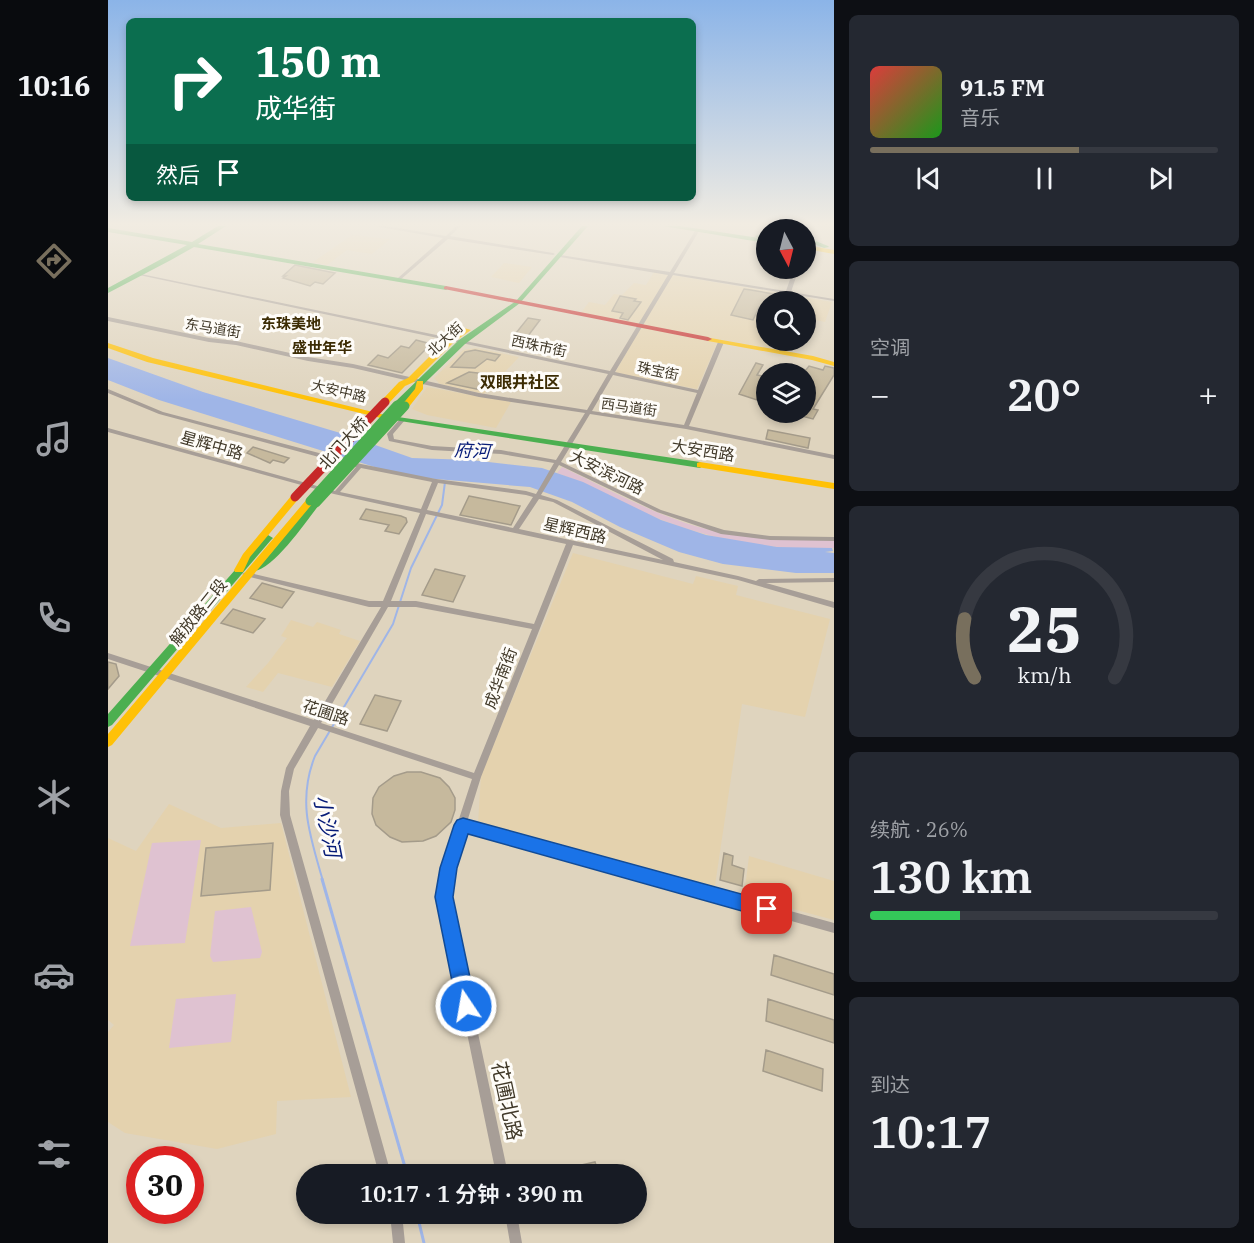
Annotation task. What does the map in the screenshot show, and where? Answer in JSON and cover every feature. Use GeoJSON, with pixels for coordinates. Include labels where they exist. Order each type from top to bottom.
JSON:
{"type":"FeatureCollection","features":[{"type":"Feature","properties":{"kind":"street"},"geometry":{"type":"LineString","coordinates":[[108,291],[122,284]]}},
{"type":"Feature","properties":{"kind":"street","name":"西珠市街"},"geometry":{"type":"LineString","coordinates":[[188,284],[611,374]]}},
{"type":"Feature","properties":{"kind":"street"},"geometry":{"type":"LineString","coordinates":[[426,284],[813,358],[834,364]]}},
{"type":"Feature","properties":{"kind":"street","name":"北大街"},"geometry":{"type":"LineString","coordinates":[[394,404],[457,341],[514,301],[530,284]]}},
{"type":"Feature","properties":{"kind":"street"},"geometry":{"type":"LineString","coordinates":[[515,530],[665,284]]}},
{"type":"Feature","properties":{"kind":"street"},"geometry":{"type":"LineString","coordinates":[[736,284],[782,291]]}},
{"type":"Feature","properties":{"kind":"street"},"geometry":{"type":"LineString","coordinates":[[816,297],[834,300]]}},
{"type":"Feature","properties":{"kind":"street","name":"东马道街"},"geometry":{"type":"LineString","coordinates":[[108,320],[353,366],[416,381]]}},
{"type":"Feature","properties":{"kind":"street"},"geometry":{"type":"LineString","coordinates":[[686,427],[721,342]]}},
{"type":"Feature","properties":{"kind":"street","name":"大安中路"},"geometry":{"type":"LineString","coordinates":[[108,345],[186,369],[344,408],[402,420],[568,444]]}},
{"type":"Feature","properties":{"kind":"street","name":"珠宝街"},"geometry":{"type":"LineString","coordinates":[[611,374],[700,392]]}},
{"type":"Feature","properties":{"kind":"street","name":"西马道街"},"geometry":{"type":"LineString","coordinates":[[416,381],[587,413],[686,427],[834,458]]}},
{"type":"Feature","properties":{"kind":"street"},"geometry":{"type":"LineString","coordinates":[[108,391],[161,412],[360,466],[442,482],[539,494],[679,566]]}},
{"type":"Feature","properties":{"kind":"street"},"geometry":{"type":"LineString","coordinates":[[394,404],[306,500],[246,556],[243,573],[369,604],[408,604],[536,627]]}},
{"type":"Feature","properties":{"kind":"street","name":"北门大桥"},"geometry":{"type":"LineString","coordinates":[[306,500],[394,404]]}},
{"type":"Feature","properties":{"kind":"street","name":"大安滨河路"},"geometry":{"type":"LineString","coordinates":[[402,420],[390,434],[391,440],[432,448],[501,452],[555,466],[659,511],[723,532],[770,538],[834,539]]}},
{"type":"Feature","properties":{"kind":"street","name":"星辉中路"},"geometry":{"type":"LineString","coordinates":[[108,430],[308,486]]}},
{"type":"Feature","properties":{"kind":"street","name":"大安西路"},"geometry":{"type":"LineString","coordinates":[[568,444],[834,485]]}},
{"type":"Feature","properties":{"kind":"street"},"geometry":{"type":"LineString","coordinates":[[336,493],[360,466]]}},
{"type":"Feature","properties":{"kind":"street"},"geometry":{"type":"LineString","coordinates":[[382,1164],[285,815],[285,791],[290,768],[319,726],[389,604],[426,513],[442,482]]}},
{"type":"Feature","properties":{"kind":"street","name":"星辉西路"},"geometry":{"type":"LineString","coordinates":[[308,486],[448,518],[515,530],[748,580],[834,605]]}},
{"type":"Feature","properties":{"kind":"street","name":"解放路二段"},"geometry":{"type":"LineString","coordinates":[[108,722],[306,500]]}},
{"type":"Feature","properties":{"kind":"street","name":"成华南街"},"geometry":{"type":"LineString","coordinates":[[463,825],[477,777],[570,543]]}},
{"type":"Feature","properties":{"kind":"street","name":"解放路二段"},"geometry":{"type":"LineString","coordinates":[[108,742],[166,674],[243,573]]}},
{"type":"Feature","properties":{"kind":"street"},"geometry":{"type":"LineString","coordinates":[[748,580],[834,580]]}},
{"type":"Feature","properties":{"kind":"street","name":"花圃路"},"geometry":{"type":"LineString","coordinates":[[108,656],[477,777]]}},
{"type":"Feature","properties":{"kind":"street"},"geometry":{"type":"LineString","coordinates":[[463,825],[834,928]]}},
{"type":"Feature","properties":{"kind":"street","name":"花圃北路"},"geometry":{"type":"LineString","coordinates":[[463,825],[448,868],[444,897],[500,1164]]}},
{"type":"Feature","properties":{"kind":"street"},"geometry":{"type":"LineString","coordinates":[[397,1224],[399,1243]]}},
{"type":"Feature","properties":{"kind":"street"},"geometry":{"type":"LineString","coordinates":[[513,1224],[516,1243]]}},
{"type":"Feature","properties":{"kind":"shaded area"},"geometry":{"type":"Polygon","coordinates":[[[633,284],[725,284],[767,291],[756,291],[756,346],[719,339],[697,389],[615,373],[642,325],[581,313],[589,302],[605,305],[614,294],[622,295],[633,284]]]}},
{"type":"Feature","properties":{"kind":"shaded area"},"geometry":{"type":"Polygon","coordinates":[[[816,299],[832,302],[825,322],[816,320],[816,299]]]}},
{"type":"Feature","properties":{"kind":"shaded area"},"geometry":{"type":"Polygon","coordinates":[[[476,348],[519,357],[484,394],[440,384],[434,378],[463,350],[476,348]]]}},
{"type":"Feature","properties":{"kind":"shaded area"},"geometry":{"type":"Polygon","coordinates":[[[427,387],[511,402],[496,428],[427,415],[412,409],[427,387]]]}},
{"type":"Feature","properties":{"kind":"shaded area"},"geometry":{"type":"Polygon","coordinates":[[[562,467],[682,522],[724,533],[834,540],[834,548],[768,546],[704,534],[649,515],[557,473],[562,467]]]}},
{"type":"Feature","properties":{"kind":"shaded area"},"geometry":{"type":"Polygon","coordinates":[[[573,553],[693,584],[696,576],[738,586],[736,595],[830,619],[805,717],[742,704],[714,892],[478,824],[481,775],[573,553]]]}},
{"type":"Feature","properties":{"kind":"shaded area"},"geometry":{"type":"Polygon","coordinates":[[[291,620],[313,627],[317,622],[341,630],[339,634],[360,641],[332,687],[278,673],[263,692],[246,687],[287,638],[281,636],[291,620]]]}},
{"type":"Feature","properties":{"kind":"shaded area"},"geometry":{"type":"Polygon","coordinates":[[[169,804],[221,828],[281,823],[351,1097],[277,1101],[276,1134],[217,1149],[125,1133],[108,1122],[108,1032],[114,1025],[108,1020],[108,838],[136,851],[169,804]]]}},
{"type":"Feature","properties":{"kind":"shaded area"},"geometry":{"type":"Polygon","coordinates":[[[201,840],[185,943],[130,946],[152,843],[201,840]]]}},
{"type":"Feature","properties":{"kind":"shaded area"},"geometry":{"type":"Polygon","coordinates":[[[749,856],[834,881],[834,920],[744,896],[749,856]]]}},
{"type":"Feature","properties":{"kind":"shaded area"},"geometry":{"type":"Polygon","coordinates":[[[251,907],[262,952],[260,958],[213,962],[210,956],[215,911],[251,907]]]}},
{"type":"Feature","properties":{"kind":"shaded area"},"geometry":{"type":"Polygon","coordinates":[[[236,994],[231,1042],[169,1048],[176,999],[236,994]]]}},
{"type":"Feature","properties":{"kind":"water"},"geometry":{"type":"Polygon","coordinates":[[[108,358],[203,392],[347,435],[412,458],[471,460],[542,468],[583,482],[661,520],[706,535],[777,547],[832,548],[833,551],[825,552],[834,553],[834,573],[796,573],[723,564],[679,552],[620,527],[572,502],[530,487],[424,478],[381,469],[159,400],[108,380],[108,358]]]}},
{"type":"Feature","properties":{"kind":"building"},"geometry":{"type":"Polygon","coordinates":[[[744,289],[756,291],[756,314],[753,320],[731,315],[744,289]]]}},
{"type":"Feature","properties":{"kind":"building"},"geometry":{"type":"Polygon","coordinates":[[[620,296],[641,302],[628,320],[620,318],[623,313],[612,311],[620,296]]]}},
{"type":"Feature","properties":{"kind":"building"},"geometry":{"type":"Polygon","coordinates":[[[528,318],[540,320],[528,336],[516,333],[528,318]]]}},
{"type":"Feature","properties":{"kind":"building"},"geometry":{"type":"Polygon","coordinates":[[[416,340],[431,344],[402,373],[368,365],[378,355],[388,358],[401,346],[409,348],[416,340]]]}},
{"type":"Feature","properties":{"kind":"building"},"geometry":{"type":"Polygon","coordinates":[[[475,350],[500,355],[495,361],[487,359],[475,368],[451,367],[465,352],[475,350]]]}},
{"type":"Feature","properties":{"kind":"building"},"geometry":{"type":"Polygon","coordinates":[[[756,363],[756,400],[739,394],[756,363]]]}},
{"type":"Feature","properties":{"kind":"building"},"geometry":{"type":"Polygon","coordinates":[[[825,366],[834,368],[834,375],[816,404],[816,368],[823,370],[825,366]]]}},
{"type":"Feature","properties":{"kind":"building"},"geometry":{"type":"Polygon","coordinates":[[[469,372],[496,375],[481,390],[447,383],[469,372]]]}},
{"type":"Feature","properties":{"kind":"building"},"geometry":{"type":"Polygon","coordinates":[[[768,430],[810,438],[808,448],[766,439],[768,430]]]}},
{"type":"Feature","properties":{"kind":"building"},"geometry":{"type":"Polygon","coordinates":[[[253,447],[289,458],[284,463],[273,460],[270,463],[247,453],[253,447]]]}},
{"type":"Feature","properties":{"kind":"building"},"geometry":{"type":"Polygon","coordinates":[[[469,496],[520,506],[511,525],[460,515],[469,496]]]}},
{"type":"Feature","properties":{"kind":"building"},"geometry":{"type":"Polygon","coordinates":[[[366,509],[401,516],[406,518],[407,522],[399,534],[385,531],[389,525],[360,519],[366,509]]]}},
{"type":"Feature","properties":{"kind":"building"},"geometry":{"type":"Polygon","coordinates":[[[435,569],[465,576],[453,602],[422,595],[435,569]]]}},
{"type":"Feature","properties":{"kind":"building"},"geometry":{"type":"Polygon","coordinates":[[[262,583],[294,592],[282,608],[250,598],[262,583]]]}},
{"type":"Feature","properties":{"kind":"building"},"geometry":{"type":"Polygon","coordinates":[[[233,609],[265,619],[253,633],[221,623],[233,609]]]}},
{"type":"Feature","properties":{"kind":"building"},"geometry":{"type":"Polygon","coordinates":[[[108,662],[116,664],[119,676],[108,689],[108,662]]]}},
{"type":"Feature","properties":{"kind":"building"},"geometry":{"type":"Polygon","coordinates":[[[375,695],[401,701],[387,731],[360,724],[375,695]]]}},
{"type":"Feature","properties":{"kind":"building"},"geometry":{"type":"Polygon","coordinates":[[[407,772],[421,772],[440,778],[455,798],[455,810],[451,822],[436,836],[423,841],[402,842],[390,837],[376,825],[372,814],[373,798],[379,787],[394,776],[407,772]]]}},
{"type":"Feature","properties":{"kind":"building"},"geometry":{"type":"Polygon","coordinates":[[[273,843],[270,890],[201,896],[206,848],[273,843]]]}},
{"type":"Feature","properties":{"kind":"building"},"geometry":{"type":"Polygon","coordinates":[[[724,853],[733,856],[732,865],[744,869],[742,886],[720,880],[724,853]]]}},
{"type":"Feature","properties":{"kind":"building"},"geometry":{"type":"Polygon","coordinates":[[[774,955],[834,974],[834,995],[771,975],[774,955]]]}},
{"type":"Feature","properties":{"kind":"building"},"geometry":{"type":"Polygon","coordinates":[[[768,999],[834,1020],[834,1043],[766,1021],[768,999]]]}},
{"type":"Feature","properties":{"kind":"building"},"geometry":{"type":"Polygon","coordinates":[[[766,1050],[823,1069],[822,1091],[763,1071],[766,1050]]]}},
{"type":"Feature","properties":{"kind":"waterway","name":"小沙河"},"geometry":{"type":"LineString","coordinates":[[323,881],[307,819],[306,803],[310,772],[315,756],[393,624],[411,568],[442,505],[445,482]]}},
{"type":"Feature","properties":{"kind":"waterway","name":"小沙河"},"geometry":{"type":"LineString","coordinates":[[322,879],[404,1164]]}},
{"type":"Feature","properties":{"kind":"waterway","name":"小沙河"},"geometry":{"type":"LineString","coordinates":[[419,1224],[424,1243]]}},
{"type":"Feature","properties":{"kind":"traffic: fast"},"geometry":{"type":"LineString","coordinates":[[108,291],[121,284]]}},
{"type":"Feature","properties":{"kind":"traffic: fast"},"geometry":{"type":"LineString","coordinates":[[423,284],[446,288]]}},
{"type":"Feature","properties":{"kind":"traffic: fast"},"geometry":{"type":"LineString","coordinates":[[397,405],[462,342],[518,302],[534,284]]}},
{"type":"Feature","properties":{"kind":"traffic: fast"},"geometry":{"type":"LineString","coordinates":[[310,501],[397,405]]}},
{"type":"Feature","properties":{"kind":"traffic: fast"},"geometry":{"type":"LineString","coordinates":[[316,503],[405,406]]}},
{"type":"Feature","properties":{"kind":"traffic: fast"},"geometry":{"type":"LineString","coordinates":[[381,416],[700,465]]}},
{"type":"Feature","properties":{"kind":"traffic: fast"},"geometry":{"type":"LineString","coordinates":[[255,569],[273,556],[316,503]]}},
{"type":"Feature","properties":{"kind":"traffic: fast"},"geometry":{"type":"LineString","coordinates":[[108,722],[268,538]]}},
{"type":"Feature","properties":{"kind":"traffic: slow"},"geometry":{"type":"LineString","coordinates":[[411,380],[451,340],[467,330]]}},
{"type":"Feature","properties":{"kind":"traffic: slow"},"geometry":{"type":"LineString","coordinates":[[708,339],[834,364]]}},
{"type":"Feature","properties":{"kind":"traffic: slow"},"geometry":{"type":"LineString","coordinates":[[108,345],[150,360],[381,416]]}},
{"type":"Feature","properties":{"kind":"traffic: slow"},"geometry":{"type":"LineString","coordinates":[[385,402],[402,384],[411,380]]}},
{"type":"Feature","properties":{"kind":"traffic: slow"},"geometry":{"type":"LineString","coordinates":[[405,406],[419,389],[420,383]]}},
{"type":"Feature","properties":{"kind":"traffic: slow"},"geometry":{"type":"LineString","coordinates":[[700,465],[834,486]]}},
{"type":"Feature","properties":{"kind":"traffic: slow"},"geometry":{"type":"LineString","coordinates":[[239,570],[246,556],[295,497]]}},
{"type":"Feature","properties":{"kind":"traffic: slow"},"geometry":{"type":"LineString","coordinates":[[108,742],[310,501]]}},
{"type":"Feature","properties":{"kind":"traffic: jam"},"geometry":{"type":"LineString","coordinates":[[446,288],[708,339]]}},
{"type":"Feature","properties":{"kind":"traffic: jam"},"geometry":{"type":"LineString","coordinates":[[295,497],[385,402]]}},
{"type":"Feature","properties":{"kind":"district","name":"东珠美地"},"geometry":{"type":"Point","coordinates":[291,324]}},
{"type":"Feature","properties":{"kind":"district","name":"盛世年华"},"geometry":{"type":"Point","coordinates":[322,348]}},
{"type":"Feature","properties":{"kind":"district","name":"双眼井社区"},"geometry":{"type":"Point","coordinates":[520,382]}},
{"type":"Feature","properties":{"kind":"route"},"geometry":{"type":"LineString","coordinates":[[466,1006],[444,897],[448,868],[463,825],[767,909]]}},
{"type":"Feature","properties":{"kind":"water label","name":"府河"},"geometry":{"type":"Point","coordinates":[472,451]}}]}
